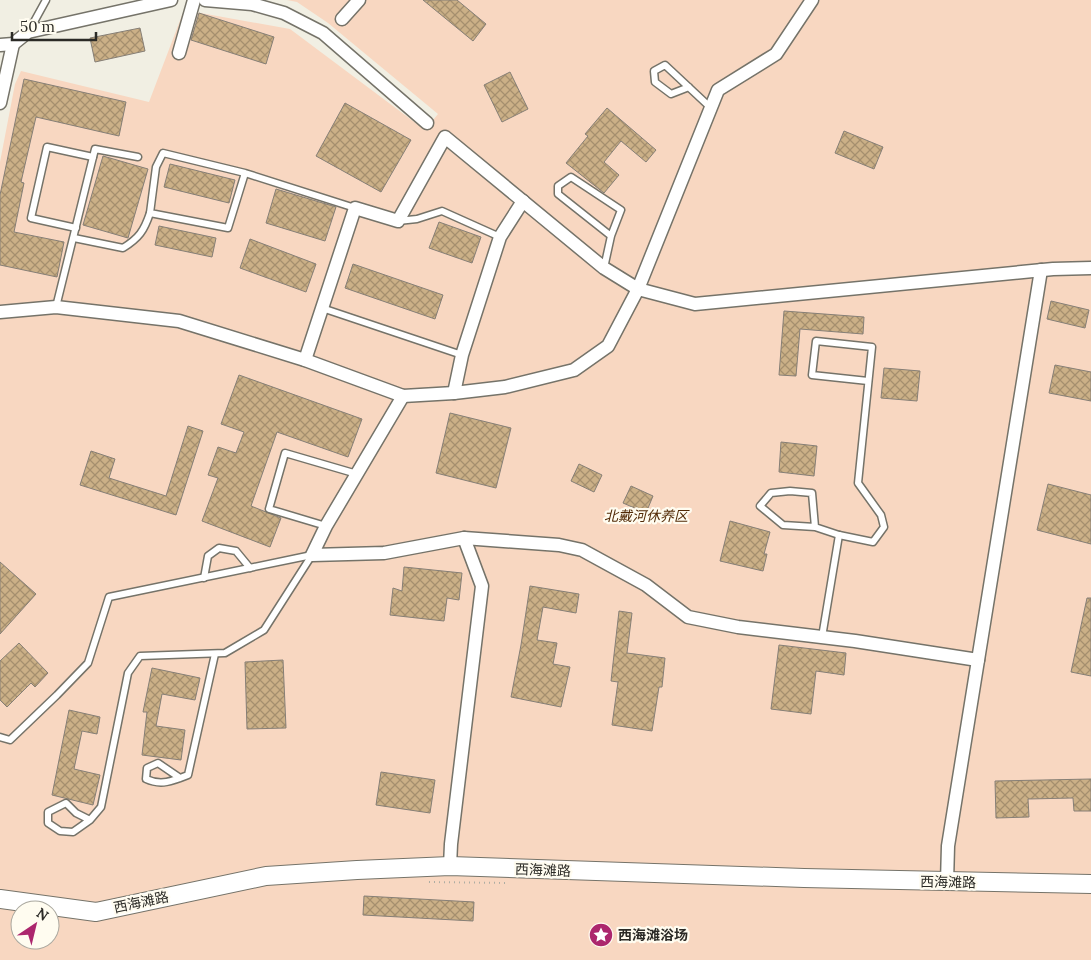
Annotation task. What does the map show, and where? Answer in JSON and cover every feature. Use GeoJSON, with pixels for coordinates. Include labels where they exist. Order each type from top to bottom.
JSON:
{"type":"FeatureCollection","features":[{"type":"Feature","properties":{"kind":"main road","name":"西海滩路"},"geometry":{"type":"LineString","coordinates":[[0,899],[96,912],[266,876],[450,866],[947,882],[1091,884]]}},
{"type":"Feature","properties":{"kind":"street"},"geometry":{"type":"LineString","coordinates":[[0,103],[6,44],[28,32],[171,0]]}},
{"type":"Feature","properties":{"kind":"street"},"geometry":{"type":"LineString","coordinates":[[205,0],[252,4],[284,13],[324,33],[427,123]]}},
{"type":"Feature","properties":{"kind":"street"},"geometry":{"type":"LineString","coordinates":[[342,19],[359,0]]}},
{"type":"Feature","properties":{"kind":"street"},"geometry":{"type":"LineString","coordinates":[[0,312],[56,307],[179,321],[305,360],[403,396],[505,387],[574,370],[608,346],[638,289],[718,90],[776,54],[812,0]]}},
{"type":"Feature","properties":{"kind":"street"},"geometry":{"type":"LineString","coordinates":[[179,53],[193,5]]}},
{"type":"Feature","properties":{"kind":"street"},"geometry":{"type":"LineString","coordinates":[[305,360],[355,208],[398,222],[445,137],[604,268],[638,289],[695,304],[1041,270],[1091,268]]}},
{"type":"Feature","properties":{"kind":"street"},"geometry":{"type":"LineString","coordinates":[[454,393],[462,355],[500,237],[522,201]]}},
{"type":"Feature","properties":{"kind":"street"},"geometry":{"type":"LineString","coordinates":[[947,882],[948,846],[1041,270]]}},
{"type":"Feature","properties":{"kind":"street"},"geometry":{"type":"LineString","coordinates":[[403,396],[326,526],[312,555],[384,553],[464,538],[559,545],[582,550],[646,585],[688,617],[738,627],[822,637],[978,660]]}},
{"type":"Feature","properties":{"kind":"street"},"geometry":{"type":"LineString","coordinates":[[450,866],[451,844],[482,586],[464,538]]}},
{"type":"Feature","properties":{"kind":"lane"},"geometry":{"type":"LineString","coordinates":[[28,32],[46,0]]}},
{"type":"Feature","properties":{"kind":"lane"},"geometry":{"type":"LineString","coordinates":[[689,87],[671,94],[655,82],[654,71],[665,64],[711,108]]}},
{"type":"Feature","properties":{"kind":"lane"},"geometry":{"type":"LineString","coordinates":[[76,228],[31,218],[47,147],[93,157]]}},
{"type":"Feature","properties":{"kind":"lane"},"geometry":{"type":"LineString","coordinates":[[56,307],[95,148],[138,157]]}},
{"type":"Feature","properties":{"kind":"lane"},"geometry":{"type":"LineString","coordinates":[[74,238],[123,248],[136,239],[145,226],[150,213],[156,166],[163,153],[245,173],[355,208]]}},
{"type":"Feature","properties":{"kind":"lane"},"geometry":{"type":"LineString","coordinates":[[150,213],[228,228],[245,173]]}},
{"type":"Feature","properties":{"kind":"lane"},"geometry":{"type":"LineString","coordinates":[[604,268],[611,236],[621,210],[571,177],[558,186],[558,194],[611,236]]}},
{"type":"Feature","properties":{"kind":"lane"},"geometry":{"type":"LineString","coordinates":[[398,222],[417,219],[442,211],[500,237]]}},
{"type":"Feature","properties":{"kind":"lane"},"geometry":{"type":"LineString","coordinates":[[322,308],[462,355]]}},
{"type":"Feature","properties":{"kind":"lane"},"geometry":{"type":"LineString","coordinates":[[815,527],[812,493],[771,493],[760,506],[783,525],[815,527],[838,535],[873,542],[884,526],[881,515],[858,483],[872,347],[816,341],[812,375],[868,381]]}},
{"type":"Feature","properties":{"kind":"lane"},"geometry":{"type":"LineString","coordinates":[[326,526],[268,509],[285,453],[357,474]]}},
{"type":"Feature","properties":{"kind":"lane"},"geometry":{"type":"LineString","coordinates":[[822,637],[838,535]]}},
{"type":"Feature","properties":{"kind":"lane"},"geometry":{"type":"LineString","coordinates":[[204,578],[208,556],[219,548],[236,551],[250,568]]}},
{"type":"Feature","properties":{"kind":"lane"},"geometry":{"type":"LineString","coordinates":[[0,737],[10,740],[88,663],[109,597],[312,555]]}},
{"type":"Feature","properties":{"kind":"lane"},"geometry":{"type":"LineString","coordinates":[[90,820],[76,813],[66,803],[48,812],[48,823],[60,832],[73,832],[90,820],[101,807],[128,673],[140,656],[225,653],[264,630],[312,555]]}},
{"type":"Feature","properties":{"kind":"lane"},"geometry":{"type":"LineString","coordinates":[[180,778],[158,763],[146,768],[146,778],[155,783],[169,782],[180,778],[188,775],[215,654]]}},
{"type":"Feature","properties":{"kind":"path"},"geometry":{"type":"LineString","coordinates":[[422,882],[511,884]]}},
{"type":"Feature","properties":{"kind":"green space","name":"北戴河休养区"},"geometry":{"type":"Polygon","coordinates":[[[287,0],[1091,0],[1091,960],[0,960],[0,162],[15,84],[21,71],[149,102],[184,10],[290,29],[425,130],[438,114],[328,23],[297,2],[287,0]]]}},
{"type":"Feature","properties":{"kind":"building"},"geometry":{"type":"Polygon","coordinates":[[[423,0],[457,0],[486,24],[473,41],[423,0]]]}},
{"type":"Feature","properties":{"kind":"building"},"geometry":{"type":"Polygon","coordinates":[[[199,13],[274,37],[266,64],[191,40],[199,13]]]}},
{"type":"Feature","properties":{"kind":"building"},"geometry":{"type":"Polygon","coordinates":[[[140,28],[145,51],[95,62],[90,38],[140,28]]]}},
{"type":"Feature","properties":{"kind":"building"},"geometry":{"type":"Polygon","coordinates":[[[510,72],[528,109],[502,122],[484,85],[510,72]]]}},
{"type":"Feature","properties":{"kind":"building"},"geometry":{"type":"Polygon","coordinates":[[[24,79],[126,102],[119,136],[36,117],[21,182],[24,183],[14,232],[64,242],[57,277],[0,265],[0,195],[24,79]]]}},
{"type":"Feature","properties":{"kind":"building"},"geometry":{"type":"Polygon","coordinates":[[[345,103],[411,140],[381,192],[316,156],[345,103]]]}},
{"type":"Feature","properties":{"kind":"building"},"geometry":{"type":"Polygon","coordinates":[[[607,108],[656,150],[646,162],[621,141],[604,162],[619,175],[604,193],[566,163],[588,136],[585,134],[607,108]]]}},
{"type":"Feature","properties":{"kind":"building"},"geometry":{"type":"Polygon","coordinates":[[[844,131],[883,147],[874,169],[835,153],[844,131]]]}},
{"type":"Feature","properties":{"kind":"building"},"geometry":{"type":"Polygon","coordinates":[[[103,156],[148,169],[128,238],[83,225],[103,156]]]}},
{"type":"Feature","properties":{"kind":"building"},"geometry":{"type":"Polygon","coordinates":[[[170,164],[235,180],[229,203],[164,187],[170,164]]]}},
{"type":"Feature","properties":{"kind":"building"},"geometry":{"type":"Polygon","coordinates":[[[276,189],[336,207],[325,241],[266,223],[276,189]]]}},
{"type":"Feature","properties":{"kind":"building"},"geometry":{"type":"Polygon","coordinates":[[[439,222],[481,237],[472,263],[429,248],[439,222]]]}},
{"type":"Feature","properties":{"kind":"building"},"geometry":{"type":"Polygon","coordinates":[[[159,226],[216,238],[212,257],[155,245],[159,226]]]}},
{"type":"Feature","properties":{"kind":"building"},"geometry":{"type":"Polygon","coordinates":[[[250,239],[316,264],[306,292],[240,268],[250,239]]]}},
{"type":"Feature","properties":{"kind":"building"},"geometry":{"type":"Polygon","coordinates":[[[353,264],[443,295],[435,319],[345,288],[353,264]]]}},
{"type":"Feature","properties":{"kind":"building"},"geometry":{"type":"Polygon","coordinates":[[[1051,301],[1089,310],[1085,328],[1047,319],[1051,301]]]}},
{"type":"Feature","properties":{"kind":"building"},"geometry":{"type":"Polygon","coordinates":[[[784,311],[864,317],[863,334],[800,329],[796,376],[779,375],[784,311]]]}},
{"type":"Feature","properties":{"kind":"building"},"geometry":{"type":"Polygon","coordinates":[[[1055,365],[1091,372],[1091,401],[1049,393],[1055,365]]]}},
{"type":"Feature","properties":{"kind":"building"},"geometry":{"type":"Polygon","coordinates":[[[884,368],[920,371],[917,401],[881,398],[884,368]]]}},
{"type":"Feature","properties":{"kind":"building"},"geometry":{"type":"Polygon","coordinates":[[[239,375],[362,419],[348,457],[277,432],[251,506],[281,518],[270,547],[202,521],[218,478],[208,475],[218,447],[236,453],[244,432],[221,424],[239,375]]]}},
{"type":"Feature","properties":{"kind":"building"},"geometry":{"type":"Polygon","coordinates":[[[450,413],[511,428],[496,488],[436,473],[450,413]]]}},
{"type":"Feature","properties":{"kind":"building"},"geometry":{"type":"Polygon","coordinates":[[[188,426],[203,431],[176,515],[80,485],[91,451],[115,459],[109,478],[166,496],[188,426]]]}},
{"type":"Feature","properties":{"kind":"building"},"geometry":{"type":"Polygon","coordinates":[[[781,442],[817,446],[814,476],[779,472],[781,442]]]}},
{"type":"Feature","properties":{"kind":"building"},"geometry":{"type":"Polygon","coordinates":[[[579,464],[602,475],[594,492],[571,481],[579,464]]]}},
{"type":"Feature","properties":{"kind":"building"},"geometry":{"type":"Polygon","coordinates":[[[1048,484],[1091,495],[1091,544],[1037,530],[1048,484]]]}},
{"type":"Feature","properties":{"kind":"building"},"geometry":{"type":"Polygon","coordinates":[[[631,486],[653,496],[646,513],[623,503],[631,486]]]}},
{"type":"Feature","properties":{"kind":"building"},"geometry":{"type":"Polygon","coordinates":[[[730,521],[770,532],[764,554],[767,554],[763,571],[720,561],[730,521]]]}},
{"type":"Feature","properties":{"kind":"building"},"geometry":{"type":"Polygon","coordinates":[[[0,562],[36,594],[0,634],[0,562]]]}},
{"type":"Feature","properties":{"kind":"building"},"geometry":{"type":"Polygon","coordinates":[[[404,567],[462,573],[459,600],[447,598],[444,621],[390,615],[393,588],[402,591],[404,567]]]}},
{"type":"Feature","properties":{"kind":"building"},"geometry":{"type":"Polygon","coordinates":[[[530,586],[579,594],[576,613],[543,607],[537,640],[557,643],[553,664],[570,667],[561,707],[511,697],[530,586]]]}},
{"type":"Feature","properties":{"kind":"building"},"geometry":{"type":"Polygon","coordinates":[[[1087,598],[1091,598],[1091,676],[1071,672],[1087,598]]]}},
{"type":"Feature","properties":{"kind":"building"},"geometry":{"type":"Polygon","coordinates":[[[619,611],[632,613],[627,653],[665,658],[662,687],[659,687],[652,731],[612,725],[618,682],[611,681],[619,611]]]}},
{"type":"Feature","properties":{"kind":"building"},"geometry":{"type":"Polygon","coordinates":[[[19,643],[48,673],[35,687],[31,683],[7,707],[0,700],[0,661],[19,643]]]}},
{"type":"Feature","properties":{"kind":"building"},"geometry":{"type":"Polygon","coordinates":[[[779,645],[846,653],[844,675],[816,671],[811,714],[771,709],[779,645]]]}},
{"type":"Feature","properties":{"kind":"building"},"geometry":{"type":"Polygon","coordinates":[[[283,660],[286,728],[247,729],[245,662],[283,660]]]}},
{"type":"Feature","properties":{"kind":"building"},"geometry":{"type":"Polygon","coordinates":[[[152,668],[200,678],[195,700],[162,694],[156,726],[185,730],[181,760],[142,755],[147,712],[143,712],[152,668]]]}},
{"type":"Feature","properties":{"kind":"building"},"geometry":{"type":"Polygon","coordinates":[[[69,710],[100,717],[97,734],[82,731],[74,769],[100,775],[93,805],[52,795],[69,710]]]}},
{"type":"Feature","properties":{"kind":"building"},"geometry":{"type":"Polygon","coordinates":[[[381,772],[435,780],[430,813],[376,805],[381,772]]]}},
{"type":"Feature","properties":{"kind":"building"},"geometry":{"type":"Polygon","coordinates":[[[1091,779],[1091,811],[1074,811],[1073,798],[1028,799],[1029,817],[996,818],[995,781],[1091,779]]]}},
{"type":"Feature","properties":{"kind":"building"},"geometry":{"type":"Polygon","coordinates":[[[364,896],[474,902],[473,921],[363,915],[364,896]]]}},
{"type":"Feature","properties":{"kind":"place","name":"西海滩浴场"},"geometry":{"type":"Point","coordinates":[601,935]}}]}
